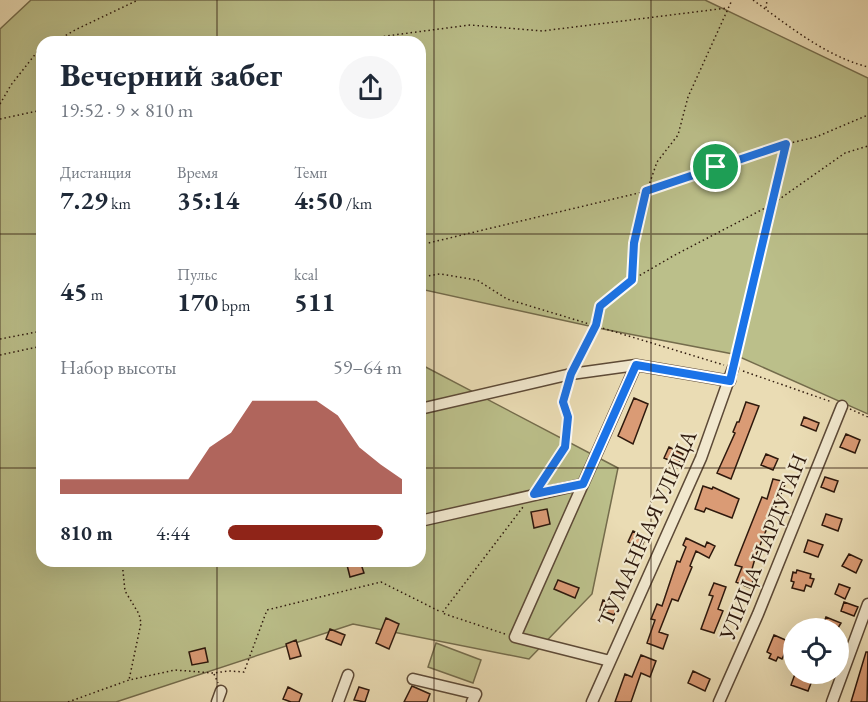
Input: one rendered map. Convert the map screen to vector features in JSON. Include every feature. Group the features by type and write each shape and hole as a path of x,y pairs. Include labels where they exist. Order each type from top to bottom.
{"street":[{"path":"610,661 515,638 636,365"},
{"path":"426,408 571,374 636,365 730,381"},
{"name":"ТУМАННАЯ УЛИЦА","path":"592,702 701,458 733,368"},
{"name":"УЛИЦА НАРДУГАН","path":"719,702 758,614 842,406"},
{"path":"426,520 583,484"},
{"path":"832,702 866,616 868,604"},
{"path":"338,702 348,675"},
{"path":"413,679 474,698"},
{"path":"217,702 221,691"}],"path":[{"path":"65,36 138,0"},
{"path":"632,280 634,243 646,191 657,162 678,135 688,97 732,0"},
{"path":"753,0 811,41 851,62 868,67"},
{"path":"765,9 767,0"},
{"path":"386,36 470,25 542,32 727,8"},
{"path":"0,104 11,85 36,53"},
{"path":"0,119 36,111"},
{"path":"426,244 646,191 786,144 816,137 868,115"},
{"path":"733,368 786,144"},
{"path":"442,613 534,494 565,447 568,417 563,402 571,374 596,325 600,306 632,280 771,205 844,153 868,146"},
{"path":"426,276 440,274 477,280 507,298 733,368 868,417"},
{"path":"0,339 36,332"},
{"path":"0,355 36,347"},
{"path":"123,567 125,591 139,614 141,624 129,680"},
{"path":"68,702 129,680 175,670 213,673 244,672 267,610 381,582 442,613 515,638"}],"green space":[{"path":"31,0 705,0 868,78 868,414 733,354 603,329 426,290 426,36 36,36 36,567 426,567 426,367 618,468 592,594 529,659 353,624 116,702 0,702 0,29"},
{"path":"436,643 481,660 473,683 428,667"}],"building":[{"path":"634,398 648,404 633,444 618,436"},
{"path":"746,402 759,406 731,479 717,473"},
{"path":"804,417 819,423 816,431 801,425"},
{"path":"846,434 860,440 855,453 840,447"},
{"path":"669,447 683,454 678,464 664,458"},
{"path":"766,454 778,459 773,470 761,465"},
{"path":"825,477 838,481 834,492 821,487"},
{"path":"773,479 786,482 756,555 750,576 754,578 750,588 736,582 742,567 735,565 762,497 767,499"},
{"path":"703,486 712,489 713,487 739,499 732,518 706,508 704,512 695,509"},
{"path":"547,509 550,524 534,528 531,512"},
{"path":"826,514 842,519 838,531 822,525"},
{"path":"633,531 646,537 641,548 628,542"},
{"path":"686,538 705,547 707,542 715,546 709,558 696,551 678,601 672,599 659,632 668,635 663,649 647,643 655,620 651,619 657,604 662,606 677,561 680,562 686,547 683,545"},
{"path":"808,540 823,545 818,557 804,552"},
{"path":"849,554 862,560 856,573 842,566"},
{"path":"348,567 362,567 364,573 350,577"},
{"path":"797,570 811,574 810,578 814,579 811,587 806,585 804,591 792,588 793,572 796,573"},
{"path":"558,580 579,588 575,598 554,589"},
{"path":"714,583 726,587 718,609 723,611 714,633 701,629 713,596 709,595"},
{"path":"839,584 850,588 845,599 835,594"},
{"path":"603,600 618,606 614,615 600,610"},
{"path":"844,602 858,607 854,616 841,611"},
{"path":"386,618 399,624 389,649 376,643"},
{"path":"330,629 345,635 341,645 326,639"},
{"path":"774,635 783,639 782,659 778,657 776,661 769,658 771,654 767,652"},
{"path":"296,640 301,656 290,659 286,644"},
{"path":"205,648 208,662 192,665 189,652"},
{"path":"866,652 868,652 867,702 851,702"},
{"path":"641,655 656,661 650,677 641,673 631,702 615,702 625,674 632,677"},
{"path":"693,671 710,679 705,691 688,683"},
{"path":"791,684 811,684 808,691"},
{"path":"412,686 430,694 427,702 404,702"},
{"path":"288,687 302,694 299,702 283,699"},
{"path":"359,687 369,690 365,702 354,700"}],"route":[{"path":"786,144 730,381 636,365 583,484 534,494 542,478 565,447 568,417 563,402 571,374 596,325 600,306 632,280 634,243 646,191 716,167 786,144"}]}
